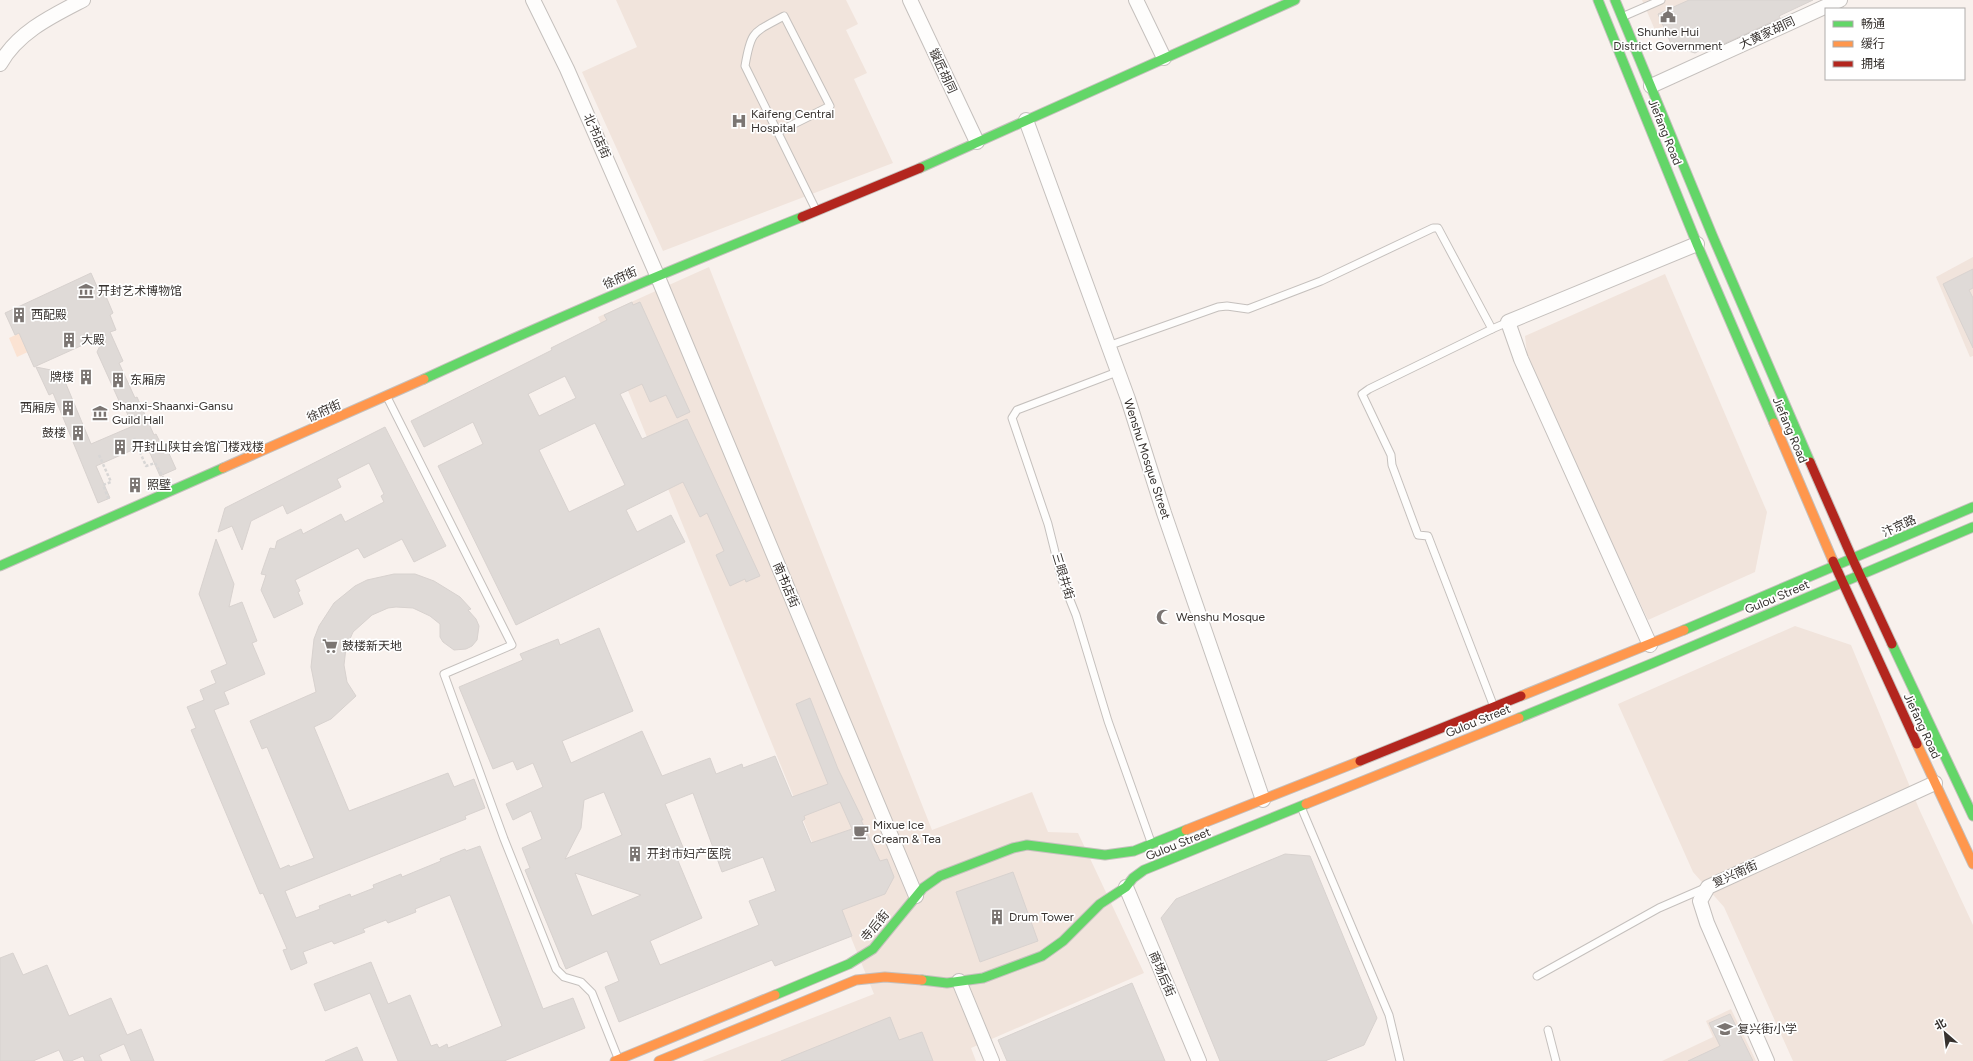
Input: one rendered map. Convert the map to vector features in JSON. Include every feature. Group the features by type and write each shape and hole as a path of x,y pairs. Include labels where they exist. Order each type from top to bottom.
{"street":[{"path":"0,64 15,43 42,21 83,0"},
{"name":"北书店街","path":"533,0 567,69 657,275"},
{"name":"镟匠胡同","path":"910,0 977,142"},
{"path":"1136,0 1164,58"},
{"name":"徐府街","path":"0,566 386,396 536,327 657,275 884,184 1295,0"},
{"name":"Jiefang Road","path":"1598,0 1698,244 1835,567 1973,864"},
{"name":"Jiefang Road","path":"1615,0 1713,237 1852,560 1973,816"},
{"name":"大黄家胡同","path":"1651,86 1840,0"},
{"name":"Wenshu Mosque Street","path":"1026,120 1108,346 1164,513 1264,800"},
{"path":"1650,645 1521,360 1508,322 1698,244"},
{"name":"南书店街","path":"657,275 916,896"},
{"name":"汴京路","path":"1835,567 1973,506"},
{"path":"1842,583 1973,527"},
{"name":"Gulou Street","path":"1152,844 1650,645 1835,567"},
{"name":"Gulou Street","path":"1126,886 1133,878 1144,870 1653,663 1842,583"},
{"name":"复兴南街","path":"1767,1061 1706,923 1700,901 1708,887 1935,783"},
{"name":"寺后街","path":"617,1060 849,964 864,956 873,949 923,888 940,876 1013,848 1038,846 1105,855 1121,854 1152,844"},
{"path":"659,1061 856,980 903,977 946,983 959,982 983,978 1042,956 1063,941 1100,904 1126,886"},
{"name":"商场后街","path":"1126,886 1199,1061"},
{"path":"959,982 992,1061"}],"lane":[{"path":"1622,17 1661,0"},
{"path":"778,132 830,106 784,16 753,34 749,43 745,66 816,211"},
{"path":"1108,346 1218,307 1227,306 1248,309 1321,281 1433,228 1438,228 1492,329"},
{"path":"1494,707 1428,536 1418,535 1392,465 1391,455 1362,394 1368,389 1508,322"},
{"name":"三眼井街","path":"1117,372 1017,410 1012,418 1048,524 1062,580 1076,615 1108,721 1152,844"},
{"path":"386,396 512,646 444,674 504,839 556,969 564,977 581,982 592,993 617,1060"},
{"path":"1301,806 1389,1015 1400,1061"},
{"path":"1537,976 1659,908 1708,887"},
{"path":"1548,1030 1556,1061"}],"path":[{"path":"134,438 146,466 155,463 170,491"},
{"path":"99,455 111,482 103,485 118,514"}],"shaded area":[{"name":"Kaifeng Central Hospital","path":"616,0 846,0 858,24 846,30 867,73 854,79 893,163 663,251 582,72 637,47"},
{"name":"Shunhe Hui District Government","path":"1642,0 1721,0 1655,30"},
{"path":"1973,257 1973,356 1970,357 1936,277"},
{"path":"709,267 932,830 1032,792 1048,832 1078,833 1144,973 971,1048 976,1061 702,1061 874,994 598,317"},
{"path":"1665,274 1767,512 1755,572 1648,620 1528,363 1525,336"},
{"path":"37,325 45,344 17,357 9,338"},
{"path":"1795,626 1851,645 1920,811 1973,925 1973,1061 1793,1061 1724,907 1693,872 1618,704"},
{"name":"复兴街小学","path":"1731,1009 1756,1061 1662,1061 1713,1037 1706,1021"}],"building":[{"path":"1689,0 1813,0 1779,16 1780,18 1708,51 1706,47 1695,53 1672,46 1658,14"},
{"path":"1973,269 1973,288 1969,290 1973,298 1973,348 1943,284"},
{"path":"91,273 101,296 105,294 113,313 110,315 116,330 110,332 123,361 119,363 135,398 137,397 154,435 156,434 164,450 167,449 176,469 160,476 146,444 96,466 110,498 98,503 53,393 49,395 36,367 61,372 91,444 133,426 122,402 120,403 97,352 105,335 34,367 19,333 15,335 5,313"},
{"path":"632,302 633,305 640,302 690,412 677,418 666,395 650,402 642,384 620,394 642,439 687,419 760,576 746,582 745,579 730,586 716,555 724,551 707,513 700,517 683,482 626,510 637,532 671,515 685,542 516,625 438,466 483,444 473,422 424,447 411,421 552,350 551,348 607,320 604,315","holes":["565,376 576,398 539,416 528,394","595,423 625,485 569,512 539,450"]},
{"path":"385,427 446,546 414,562 402,539 364,558 358,548 295,580 300,591 298,592 303,604 274,618 261,590 266,575 261,574 270,548 275,549 277,541 301,529 303,534 341,514 345,522 384,502 381,496 384,494 369,463 337,479 341,487 287,514 283,505 251,521 242,550 232,526 218,532 225,508"},
{"path":"216,539 234,584 229,607 242,602 257,641 252,643 265,674 224,692 229,704 214,710 280,869 314,858 267,747 262,749 250,721 316,692 311,667 314,639 319,626 334,603 355,586 367,580 394,574 415,574 434,581 460,597 471,609 468,610 476,619 479,626 477,640 472,646 466,649 454,650 443,642 440,637 440,624 430,616 413,608 396,607 388,608 372,615 353,632 346,648 344,665 347,682 356,696 331,719 314,727 349,811 448,773 454,787 474,779 485,808 465,816 466,819 285,891 296,918 320,909 319,906 350,894 351,897 374,888 373,885 401,874 402,877 441,861 440,859 465,849 466,851 480,846 543,1009 573,998 585,1028 504,1061 398,1061 370,993 325,1011 314,984 371,962 388,1004 410,995 431,1046 437,1044 439,1048 447,1044 448,1048 502,1026 450,895 415,909 416,912 388,923 386,920 363,929 365,932 334,944 332,941 303,952 307,963 291,970 283,950 287,949 263,893 260,894 191,730 196,728 187,707 204,700 200,690 216,683 211,671 227,664 199,594"},
{"path":"599,628 633,711 562,741 571,763 642,731 662,776 710,758 716,774 742,764 743,768 775,756 792,797 828,784 796,704 810,698 838,769 863,820 861,820 880,861 887,859 894,877 885,894 842,910 852,936 775,966 772,960 619,1022 605,987 619,981 607,951 566,969 525,870 530,868 522,848 542,839 531,811 513,820 506,804 543,787 533,763 517,770 513,761 493,769 459,687 523,660 520,654 558,639 560,645","holes":["604,792 622,835 565,859 581,828 584,800","693,793 722,872 763,857 776,891 749,901 759,925 660,965 650,941 702,918 676,856 685,852 665,804","840,802 852,829 811,843 802,821 805,819 804,816","575,873 641,895 592,916"]},
{"path":"1285,854 1310,856 1377,1018 1364,1045 1325,1061 1220,1061 1161,918 1176,899"},
{"name":"Drum Tower","path":"1013,872 1038,941 980,962 956,892"},
{"path":"13,953 23,975 47,965 69,1016 111,998 127,1035 141,1029 154,1061 131,1061 124,1044 99,1055 102,1061 85,1061 83,1056 71,1061 64,1061 59,1050 33,1061 0,1061 0,958"},
{"path":"1132,983 1165,1061 1007,1061 998,1040"},
{"name":"复兴街小学","path":"1730,1014 1753,1061 1688,1061 1720,1046 1709,1023"},
{"path":"890,1017 899,1040 922,1032 933,1061 781,1061"},
{"path":"357,1047 363,1061 325,1061"}],"traffic: fast":[{"path":"920,168 1295,0"},
{"path":"1598,0 1697,244 1774,423"},
{"path":"1615,0 1713,237 1810,462"},
{"path":"424,379 612,295 802,217"},
{"path":"0,566 223,468"},
{"path":"1684,630 1973,507"},
{"path":"1519,718 1653,663 1973,527"},
{"path":"1892,644 1973,816"},
{"path":"922,980 947,983 983,978 1042,956 1063,941 1100,904 1126,887 1133,878 1144,870 1306,804"},
{"path":"775,995 849,964 873,949 923,888 940,876 1013,848 1027,845 1105,855 1134,851 1186,830"}],"traffic: slow":[{"path":"223,468 424,379"},
{"path":"1774,423 1833,561"},
{"path":"1521,696 1684,630"},
{"path":"1306,804 1519,718"},
{"path":"1917,744 1973,864"},
{"path":"1186,830 1360,761"},
{"path":"659,1061 856,980 885,977 922,980"},
{"path":"615,1061 775,995"}],"traffic: jam":[{"path":"802,217 920,168"},
{"path":"1810,462 1892,644"},
{"path":"1833,561 1917,744"},
{"path":"1360,761 1521,696"}],"place":[{"name":"Shunhe Hui District Government","path":"1668,15"},
{"name":"Kaifeng Central Hospital","path":"739,121"},
{"name":"开封艺术博物馆","path":"86,291"},
{"name":"西配殿","path":"19,315"},
{"name":"大殿","path":"69,340"},
{"name":"牌楼","path":"86,377"},
{"name":"东厢房","path":"118,380"},
{"name":"西厢房","path":"68,408"},
{"name":"Shanxi-Shaanxi-Gansu Guild Hall","path":"100,413"},
{"name":"鼓楼","path":"78,433"},
{"name":"开封山陕甘会馆门楼戏楼","path":"120,447"},
{"name":"照壁","path":"135,485"},
{"name":"Wenshu Mosque","path":"1164,617"},
{"name":"鼓楼新天地","path":"330,646"},
{"name":"Mixue Ice Cream & Tea","path":"861,832"},
{"name":"开封市妇产医院","path":"635,854"},
{"name":"Drum Tower","path":"997,917"},
{"name":"复兴街小学","path":"1725,1029"}]}
